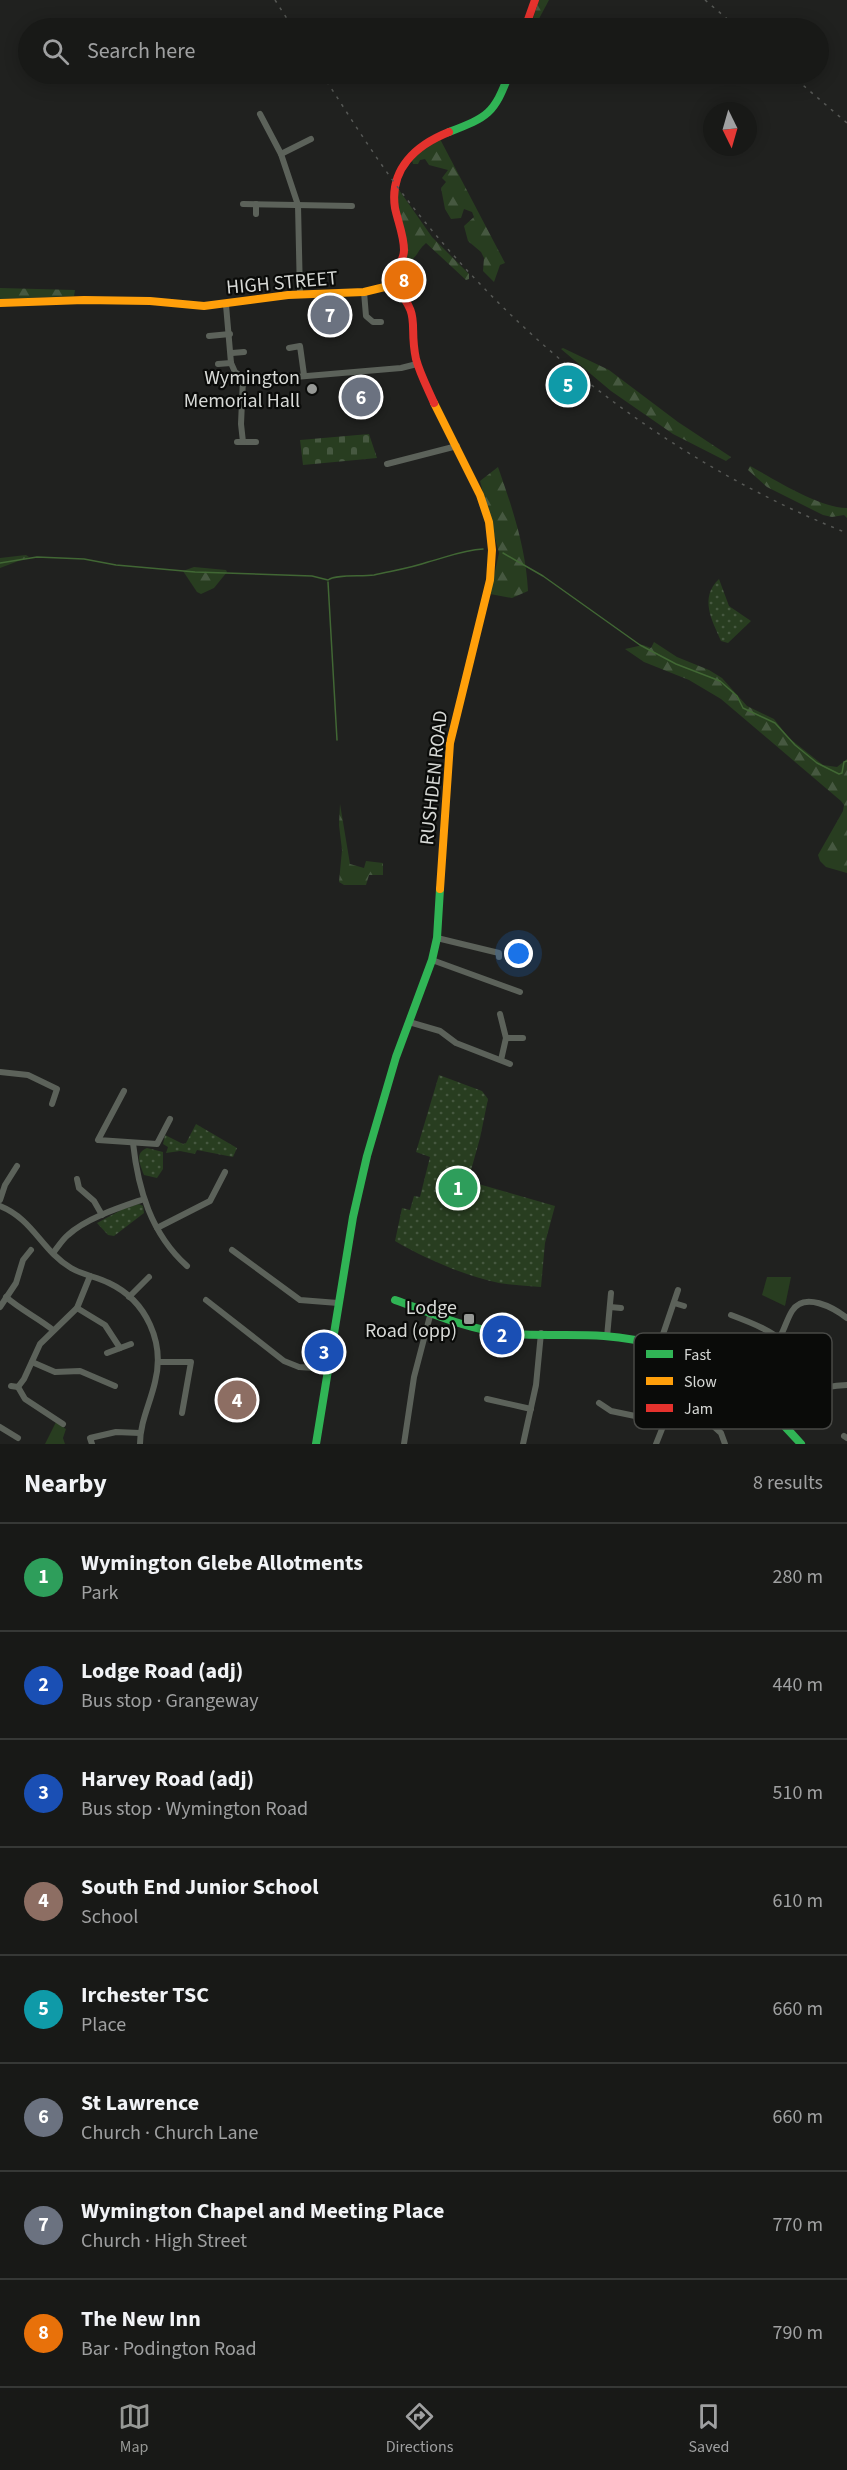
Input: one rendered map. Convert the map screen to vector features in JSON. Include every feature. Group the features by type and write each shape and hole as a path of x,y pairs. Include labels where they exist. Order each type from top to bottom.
{"street":[{"path":"529,18 535,0"},
{"path":"393,285 392,280 402,264 404,250 395,211 394,190 405,163 413,151 426,142 479,120 490,113 504,84"},
{"path":"260,114 280,154 298,205 300,295"},
{"path":"280,154 311,139"},
{"path":"243,204 352,206"},
{"path":"256,204 256,214"},
{"name":"HIGH STREET","path":"0,303 84,300 226,305 300,295 364,292 393,285"},
{"name":"RUSHDEN ROAD","path":"316,1444 353,1217 381,1106 432,960 437,938 450,743 490,580 493,555 491,534 478,485 417,364 410,306 393,285"},
{"path":"364,292 366,316 373,322 381,322"},
{"path":"226,305 232,353 231,363 235,372 248,381 401,368 417,364"},
{"path":"209,336 230,334"},
{"path":"289,348 300,346 304,375"},
{"path":"232,353 244,352"},
{"path":"218,364 231,363"},
{"path":"243,379 240,442 256,442"},
{"path":"387,464 457,446"},
{"path":"437,938 499,953 499,957"},
{"path":"432,960 519,992"},
{"path":"500,1014 506,1038 501,1060"},
{"path":"409,1022 440,1031 456,1043 510,1064"},
{"path":"506,1038 523,1038"},
{"path":"0,1072 28,1075 65,1091"},
{"path":"52,1104 57,1089"},
{"path":"98,1140 124,1091"},
{"path":"90,1140 157,1144 170,1119"},
{"path":"133,1143 136,1167 150,1216 174,1255 187,1266"},
{"path":"0,1200 5,1185 17,1166"},
{"path":"157,1228 210,1201 225,1172"},
{"path":"77,1179 79,1188 94,1201 102,1215"},
{"path":"53,1253 68,1234 102,1215 144,1199"},
{"path":"0,1206 23,1218 53,1253 71,1268 111,1284 129,1297 144,1312 153,1327 159,1362 153,1392 144,1413 140,1444"},
{"path":"0,1307 16,1282 23,1260 32,1250"},
{"path":"232,1250 300,1300 338,1303"},
{"path":"63,1424 25,1399 14,1386 24,1379 40,1344 77,1308 90,1276"},
{"path":"129,1297 149,1277"},
{"path":"664,1333 678,1290"},
{"path":"607,1336 611,1293"},
{"path":"6,1298 21,1310 33,1314 53,1330"},
{"path":"206,1300 284,1361 299,1367 329,1370"},
{"path":"395,1300 488,1330 607,1336 634,1341"},
{"path":"782,1333 793,1309 803,1302 816,1302 837,1310 847,1318"},
{"path":"674,1303 684,1306"},
{"path":"610,1307 621,1308"},
{"path":"77,1308 105,1325 120,1348"},
{"path":"404,1444 414,1377 431,1312"},
{"path":"731,1316 771,1333"},
{"path":"523,1444 531,1409 541,1334"},
{"path":"107,1353 131,1344"},
{"path":"32,1362 55,1372 80,1371 115,1386"},
{"path":"159,1362 191,1362 182,1413"},
{"path":"487,1399 531,1409"},
{"path":"599,1403 611,1411 634,1416"},
{"path":"0,1427 18,1438"},
{"path":"656,1444 661,1429"},
{"path":"717,1429 726,1444"},
{"path":"789,1429 801,1444"},
{"path":"90,1438 116,1432 140,1433"}],"green space":[{"path":"539,0 549,0 539,18 533,18"},
{"path":"440,139 505,263 500,265 494,282 483,271 484,258 481,252 468,241 464,226 474,217 472,212 464,209 461,218 451,219 445,209 441,188 446,182 442,178 448,170 429,165 425,159 420,160 418,164 413,164 412,160 421,150"},
{"path":"397,187 432,237 469,274 469,279 466,280 426,243 407,264"},
{"path":"0,288 75,290 74,296 0,299"},
{"path":"561,349 609,370 678,422 731,457 726,461 673,434 611,391"},
{"path":"369,434 377,458 303,465 300,440"},
{"path":"750,466 810,498 847,508 847,518 844,515 832,517 823,515 767,487 748,470"},
{"path":"498,467 518,528 527,575 528,591 512,598 490,594 499,553 480,481"},
{"path":"26,555 29,557 0,568 0,558"},
{"path":"194,567 226,570 227,572 214,588 201,594 197,592 183,571"},
{"path":"719,579 729,606 751,621 728,643 721,641 709,609 710,594"},
{"path":"654,642 677,657 722,678 747,706 774,719 789,738 823,765 837,767 847,759 847,873 826,867 818,855 843,811 844,805 841,801 721,699 689,680 644,662 625,649 643,645 651,648"},
{"path":"340,804 350,864 364,868 366,861 383,863 383,875 369,875 366,885 344,885 339,882 342,850 339,825"},
{"path":"439,1075 482,1091 488,1099 468,1181 555,1206 545,1243 541,1287 499,1283 472,1276 432,1260 395,1241 402,1208 410,1210 414,1196 420,1197 430,1157 416,1152"},
{"path":"196,1124 237,1148 233,1157 197,1150 195,1154 180,1151 166,1153 168,1147 163,1144 165,1135 183,1144 186,1143"},
{"path":"147,1148 163,1152 163,1169 157,1178 144,1175 141,1167 139,1156"},
{"path":"139,1204 143,1206 144,1213 114,1236 108,1235 97,1223 123,1209"},
{"path":"767,1277 791,1277 785,1306 762,1295"},
{"path":"56,1422 66,1429 63,1438 65,1444 45,1444"}],"waterway":[{"path":"0,563 37,557 84,559 116,565 195,572 312,576 328,580 343,576 374,575 462,552 483,549"},
{"path":"503,553 543,576 640,645 676,664 720,681 737,696 743,708 775,723 795,745 817,763 839,774 842,773 844,762 847,761"},
{"path":"328,582 337,740"}],"railway":[{"path":"275,0 287,18"},
{"path":"705,0 726,18"},
{"path":"329,84 409,202 453,255 552,353 663,437 722,473 784,505 847,533"},
{"path":"802,84 847,123"}],"traffic: fast":[{"path":"449,132 481,118 488,112 499,98 505,84"},
{"path":"316,1444 353,1217 367,1156 396,1057 432,960 437,938 440,889"},
{"path":"395,1300 490,1331 518,1334 590,1335 634,1340"},
{"path":"787,1429 801,1444"}],"traffic: slow":[{"path":"0,303 84,300 150,301 204,306 288,295 364,292 393,285"},
{"path":"434,403 480,495 489,522 492,550 490,580 450,743 440,889"}],"traffic: jam":[{"path":"529,18 535,0"},
{"path":"393,285 404,250 395,208 396,182 407,160 416,151 449,132"},
{"path":"393,285 408,305 411,313 416,359 434,403"}],"place":[{"name":"The New Inn","path":"404,280"},
{"name":"Wymington Chapel and Meeting Place","path":"330,315"},
{"name":"Irchester TSC","path":"568,385"},
{"name":"Wymington Memorial Hall","path":"312,389"},
{"name":"St Lawrence","path":"361,397"},
{"name":"Wymington Glebe Allotments","path":"458,1188"},
{"name":"Lodge Road (opp)","path":"469,1319"},
{"name":"Lodge Road (adj)","path":"502,1335"},
{"name":"Harvey Road (adj)","path":"324,1352"},
{"name":"South End Junior School","path":"237,1400"}]}
